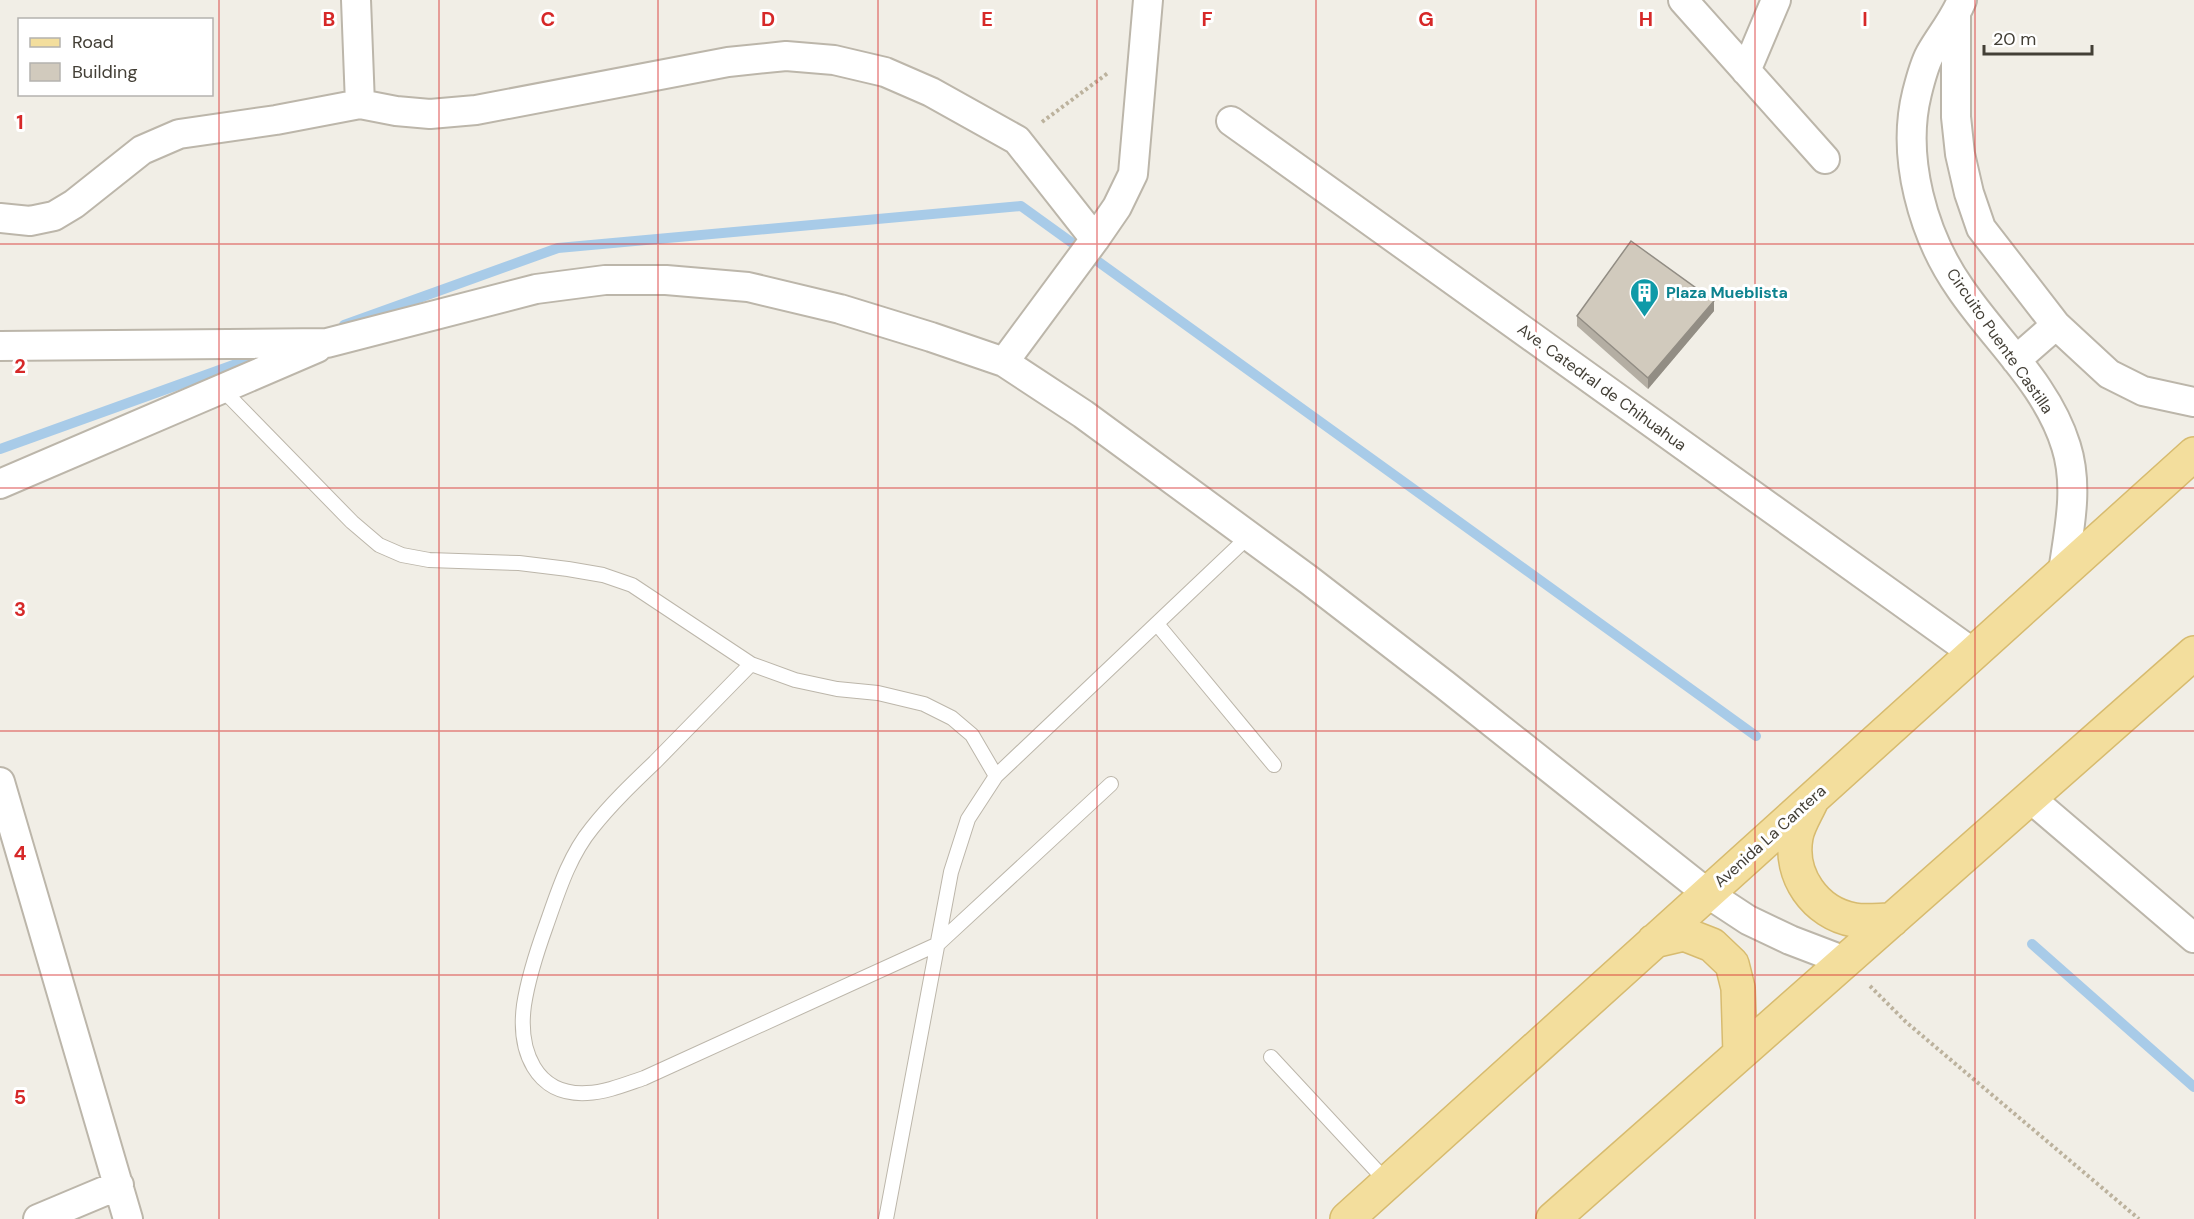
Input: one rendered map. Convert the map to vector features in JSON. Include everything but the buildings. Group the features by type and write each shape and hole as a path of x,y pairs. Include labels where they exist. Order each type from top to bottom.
{"main road":[{"name":"Avenida La Cantera","path":"1347,1219 2194,454"},
{"path":"1553,1219 2194,652"},
{"path":"1813,798 1796,836 1796,867 1808,893 1826,910 1854,920 1892,920"},
{"path":"1653,941 1684,934 1713,945 1732,964 1738,988 1740,1054"}],"street":[{"path":"356,0 360,104"},
{"path":"1004,362 1117,207 1133,174 1148,0"},
{"path":"1683,0 1825,159"},
{"path":"1746,71 1776,0"},
{"name":"Circuito Puente Castilla","path":"1959,8 1956,117 1960,154 1969,193 1981,228 2056,325 2109,374 2143,391 2194,402"},
{"name":"Circuito Puente Castilla","path":"1959,8 1929,56 1917,95 1912,139 1915,178 1925,221 1939,253 1960,288 2016,360 2048,407 2066,445 2072,474 2073,502 2063,572"},
{"path":"0,218 30,221 54,216 74,204 142,150 179,135 360,104 396,111 430,114 476,110 728,62 786,56 834,60 885,72 932,92 1017,140 1095,239"},
{"name":"Ave. Catedral de Chihuahua","path":"1231,121 1973,653"},
{"path":"0,484 327,344 536,289 605,280 666,280 748,287 840,309 1004,362 1083,414 1249,536 1445,685 1707,893 1758,925 1845,961"},
{"path":"2016,360 2056,325"},
{"path":"0,346 327,344"},
{"path":"0,782 129,1219"},
{"path":"2030,798 2194,938"},
{"path":"38,1219 118,1185"}],"lane":[{"path":"222,389 352,522 379,545 402,555 429,560 519,563 603,575 632,585 751,664 795,680 837,689 878,693 924,704 952,718 972,735 996,776"},
{"path":"886,1219 951,872 968,819 996,776 1249,536"},
{"path":"1157,624 1274,765"},
{"path":"751,664 621,795 591,829 563,876 540,943 524,1005 523,1034 532,1067 548,1084 566,1092 588,1093 615,1089 644,1078 938,944 1110,784"},
{"path":"1271,1057 1387,1182"}],"path":[{"path":"1017,140 1143,48"},
{"path":"1845,961 1906,1022 2139,1219"}],"waterway":[{"path":"344,325 558,248 1021,206 1756,736"},
{"path":"0,449 264,354"},
{"path":"2032,944 2194,1087"}],"place":[{"name":"Plaza Mueblista","path":"1645,318"}]}
